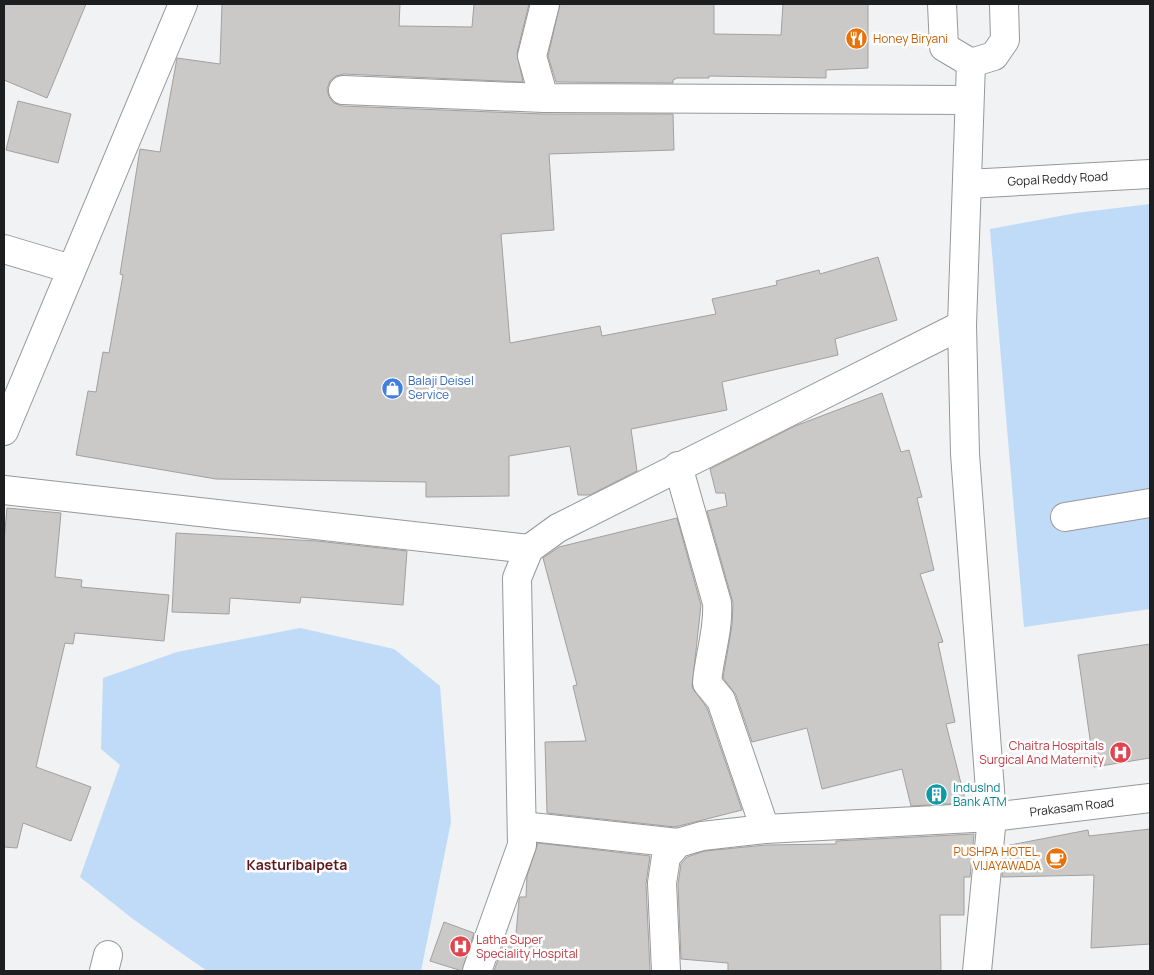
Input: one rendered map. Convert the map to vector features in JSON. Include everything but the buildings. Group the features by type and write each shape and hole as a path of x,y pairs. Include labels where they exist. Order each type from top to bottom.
{"street":[{"path":"4,431 183,4"},
{"path":"544,98 532,56 545,4"},
{"path":"942,4 944,47 971,63 994,56 1005,40 1004,4"},
{"path":"971,63 962,326 964,454 992,817 977,971"},
{"path":"343,90 544,98 969,100"},
{"name":"Gopal Reddy Road","path":"967,184 1150,174"},
{"path":"4,249 71,269"},
{"path":"477,971 522,845 517,578 529,549 558,528 678,466 962,326"},
{"path":"678,466 718,603 718,620 708,664 707,683 721,700 765,829"},
{"path":"4,490 529,549"},
{"path":"1065,517 1150,503"},
{"name":"Prakasam Road","path":"678,843 702,836 765,829 992,817 1150,798"},
{"path":"522,826 678,843"},
{"path":"666,971 662,883 666,857 678,843"}],"shaded area":[{"path":"1150,204 1150,609 1024,627 990,229 1076,213"},
{"path":"300,628 394,649 440,686 451,822 421,971 207,971 133,919 80,877 120,765 101,749 103,678 177,652"}],"place":[{"name":"Honey Biryani","path":"857,39"},
{"name":"Balaji Deisel Service","path":"392,388"},
{"name":"Chaitra Hospitals Surgical And Maternity","path":"1120,753"},
{"name":"IndusInd Bank ATM","path":"937,795"},
{"name":"PUSHPA HOTEL, VIJAYAWADA","path":"1057,859"},
{"name":"Latha Super Speciality Hospital","path":"460,947"}],"district":[{"name":"Kasturibaipeta","path":"297,865"}]}
